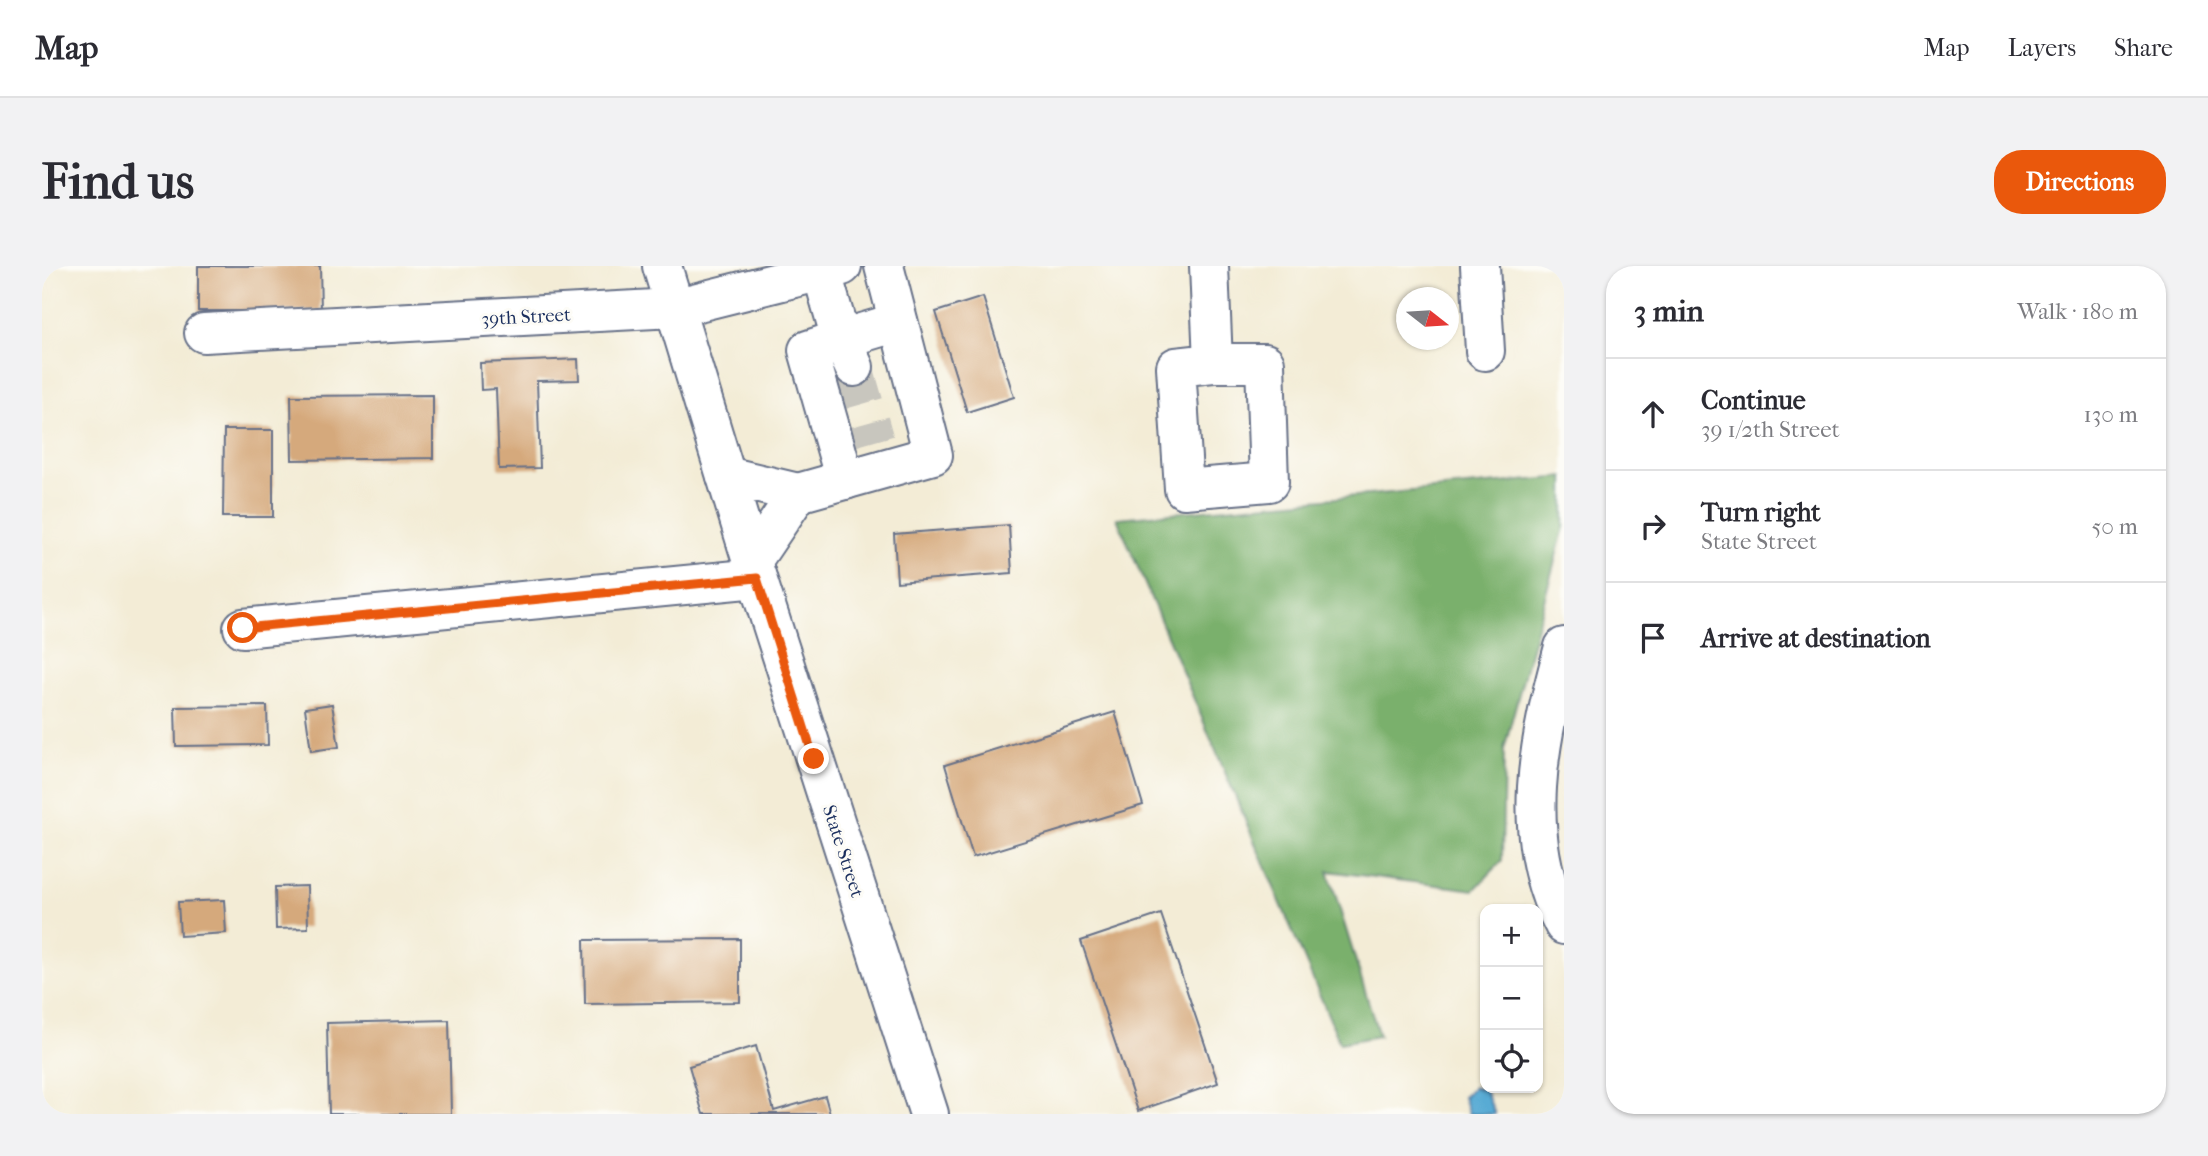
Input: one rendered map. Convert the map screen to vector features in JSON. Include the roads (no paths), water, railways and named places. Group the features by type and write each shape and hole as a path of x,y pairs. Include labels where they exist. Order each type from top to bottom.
{"street":[{"name":"State Street","path":"662,266 755,570 929,1114"},
{"path":"726,476 799,493 845,480 879,455 933,455 884,266"},
{"path":"1209,266 1213,363"},
{"path":"1480,266 1485,351"},
{"name":"39th Street","path":"204,333 674,308 832,269"},
{"path":"832,269 847,353"},
{"path":"845,480 808,349 847,353 898,322"},
{"path":"243,628 755,570 799,493"},
{"path":"1564,647 1543,725 1534,819 1554,906 1564,925"}],"water":[{"path":"1473,1087 1480,1089 1480,1093 1486,1093 1495,1114 1469,1114 1463,1097"}],"tunnel":[{"path":"854,367 875,441"}]}
